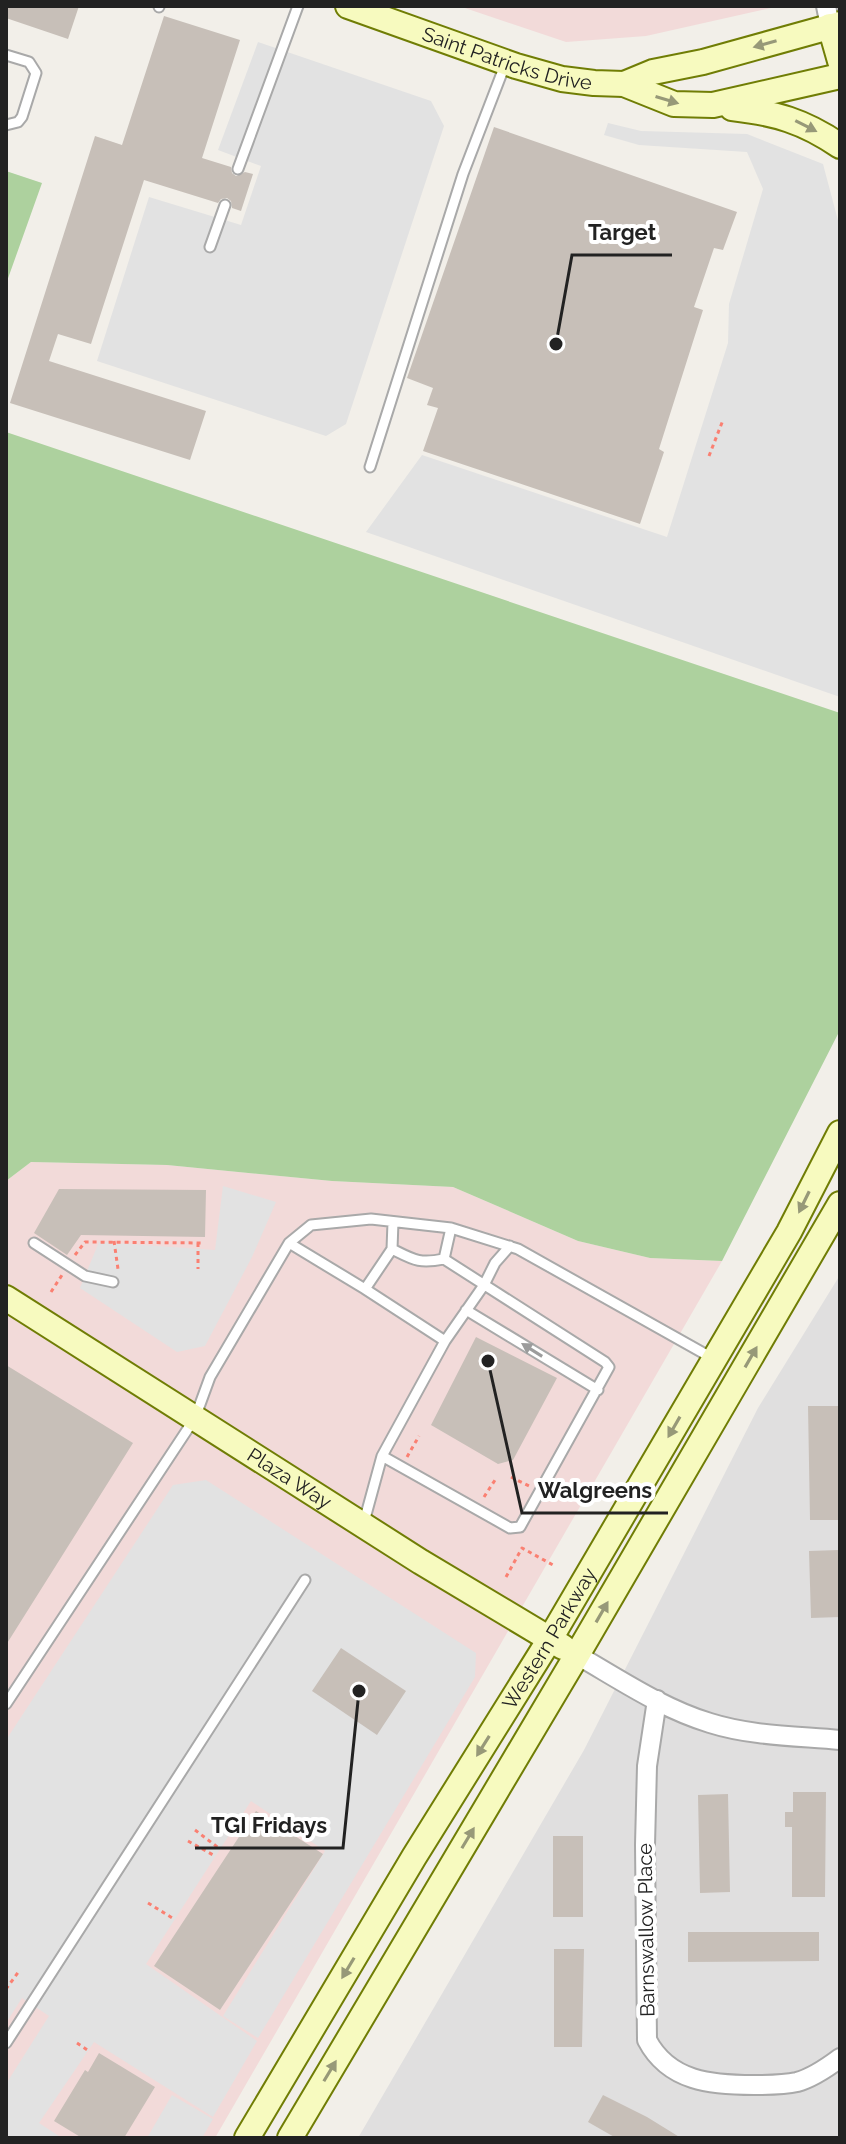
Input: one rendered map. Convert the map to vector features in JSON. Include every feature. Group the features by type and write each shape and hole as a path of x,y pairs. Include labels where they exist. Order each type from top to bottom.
{"main road":[{"name":"Saint Patricks Drive","path":"348,6 505,62 562,79 624,84 674,104 713,105 840,76"},
{"name":"Saint Patricks Drive","path":"624,84 653,72 703,62 832,18"},
{"path":"832,18 840,61"},
{"path":"713,105 791,118 840,146"},
{"name":"Western Parkway","path":"247,2138 414,1857 550,1639 789,1232 840,1133"},
{"name":"Western Parkway","path":"290,2138 840,1204"},
{"name":"Plaza Way","path":"6,1298 363,1525 577,1655"}],"street":[{"path":"577,1655 657,1700 714,1725 768,1734 840,1740"},
{"name":"Barnswallow Place","path":"657,1700 647,1766 645,1845 647,2040 655,2056 682,2074 706,2083 741,2085 799,2082 840,2058"}],"lane":[{"path":"238,169 298,6"},
{"path":"6,55 29,62 36,73 22,117 18,122 6,125"},
{"path":"370,467 463,174 505,62"},
{"path":"210,247 225,205"},
{"path":"6,1704 195,1418 210,1377 289,1243 311,1225 371,1219 451,1228 510,1246 714,1359"},
{"path":"365,1289 392,1249 393,1222"},
{"path":"444,1259 451,1228"},
{"path":"34,1243 85,1276 116,1279"},
{"path":"289,1243 445,1341"},
{"path":"363,1525 382,1456 445,1341 484,1285 495,1263 510,1246"},
{"path":"392,1249 419,1263 444,1259"},
{"path":"382,1456 516,1529 541,1492 609,1370 605,1362 444,1259"},
{"path":"466,1310 598,1390"},
{"path":"6,2043 305,1580"}],"path":[{"path":"709,456 723,420"},
{"path":"114,1241 116,1279"},
{"path":"70,1261 85,1242 204,1243"},
{"path":"198,1243 198,1269"},
{"path":"51,1292 64,1271"},
{"path":"402,1466 419,1436"},
{"path":"511,1477 541,1492"},
{"path":"476,1508 495,1480"},
{"path":"506,1577 522,1548 553,1565"},
{"path":"195,1830 220,1849"},
{"path":"188,1841 215,1856"},
{"path":"148,1903 174,1919"},
{"path":"6,1989 19,1971"},
{"path":"77,2043 89,2051"}],"shaded area":[{"path":"459,6 780,6 646,36 566,42"},
{"path":"258,42 431,101 444,126 346,424 326,436 97,361 149,197 241,225 261,166 218,150"},
{"path":"608,123 641,131 747,134 823,164 840,228 840,697 366,532 422,455 667,537 728,343 729,304 763,189 747,152 639,145 604,135"},
{"path":"31,1162 167,1165 332,1181 453,1187 578,1241 650,1258 722,1261 215,2138 6,2138 6,1181"},
{"path":"223,1186 276,1202 252,1257 205,1346 177,1352 80,1288 99,1242 215,1250"},
{"path":"840,1275 840,2138 358,2138 584,1750 758,1408"},
{"path":"206,1480 476,1653 475,1677 258,2038 223,2016 325,1851 251,1801 146,1964 257,2041 213,2117 94,2042 39,2123 62,2138 6,2138 6,2084 49,2016 22,1998 6,2023 6,1740 173,1485"},
{"path":"172,2095 213,2119 202,2138 147,2138"}],"green space":[{"path":"6,171 42,183 6,284"},
{"path":"6,432 840,713 840,1030 722,1261 650,1258 578,1241 453,1187 332,1181 167,1165 31,1162 6,1181"}],"building":[{"path":"6,6 79,6 68,39 6,18"},
{"path":"164,16 240,40 202,158 231,167 236,176 245,172 253,174 241,211 232,208 227,198 218,203 144,180 91,344 58,334 49,361 206,411 190,460 10,403 95,136 122,145"},
{"path":"494,127 737,212 723,250 714,248 694,307 703,310 659,449 664,452 640,524 423,451 438,408 427,405 433,388 407,378"},
{"path":"59,1189 206,1190 205,1237 81,1235 67,1255 34,1233"},
{"path":"476,1337 557,1378 513,1460 498,1464 431,1425"},
{"path":"6,1365 133,1443 6,1645"},
{"path":"808,1406 839,1406 840,1520 810,1520"},
{"path":"839,1550 840,1617 811,1618 809,1551"},
{"path":"341,1648 406,1691 377,1735 312,1691"},
{"path":"793,1792 826,1792 825,1897 792,1897 792,1827 785,1827 785,1812 793,1812"},
{"path":"728,1794 730,1892 700,1893 698,1795"},
{"path":"256,1811 323,1854 220,2010 154,1966"},
{"path":"553,1836 583,1836 583,1917 553,1917"},
{"path":"688,1932 819,1932 819,1961 688,1962"},
{"path":"554,1949 584,1949 582,2047 554,2047"},
{"path":"99,2053 155,2087 124,2138 82,2138 54,2121"},
{"path":"603,2095 681,2138 616,2138 588,2122"}],"place":[{"name":"Target","path":"556,344"},
{"name":"Walgreens","path":"488,1361"},
{"name":"TGI Fridays","path":"359,1691"}]}
